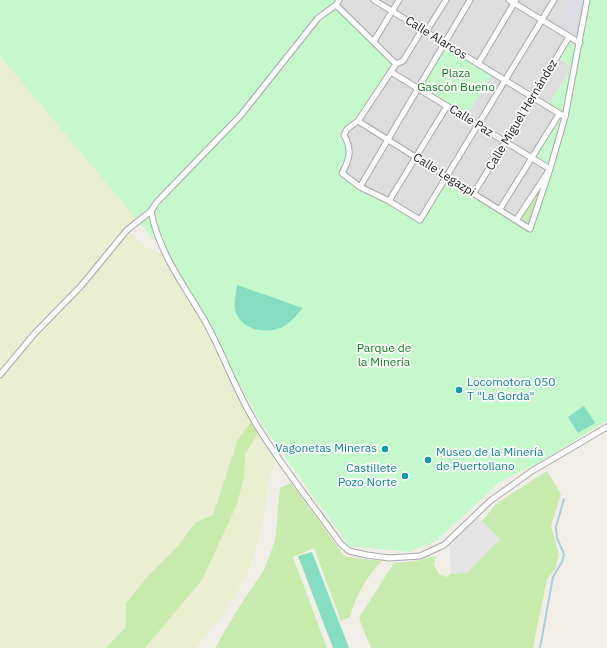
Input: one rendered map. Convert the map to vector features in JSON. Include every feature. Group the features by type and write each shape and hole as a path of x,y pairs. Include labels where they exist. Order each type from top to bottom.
{"street":[{"name":"Calle Alarcos","path":"374,0 565,117"},
{"path":"374,41 399,0"},
{"path":"396,63 403,62 446,0"},
{"path":"360,187 470,0"},
{"path":"509,0 516,2 580,43"},
{"path":"396,63 392,72 358,121 347,129 344,135 350,147 350,155 342,173 360,187 420,220 554,0"},
{"path":"517,219 550,169 565,117 587,0"},
{"path":"0,376 35,333 81,286 127,230 151,211 156,202 241,115 318,18 338,2 396,63"},
{"path":"478,64 516,2"},
{"name":"Calle Miguel Hernández","path":"474,193 569,37"},
{"name":"Calle Paz","path":"392,72 550,169"},
{"path":"389,202 417,158 447,106"},
{"path":"500,209 559,114"},
{"name":"Calle Legazpi","path":"358,121 517,219 530,229 550,169"},
{"path":"151,211 154,228 179,277 206,324 253,419 278,458 340,543 349,552 389,558 420,556 444,545 490,501 532,471 607,428"}],"shaded area":[{"path":"333,0 587,0 557,57 571,67 548,107 559,114 550,169 530,229 420,220 360,187 342,173 341,127 374,41"},
{"path":"574,0 587,0 580,43 556,28"},
{"path":"475,515 500,539 467,573 451,573 449,541"}],"green space":[{"name":"Parque de la Minería","path":"0,0 332,0 396,64 353,123 344,128 344,135 350,147 342,173 360,187 420,219 447,176 530,229 550,170 532,158 559,114 548,107 571,67 557,57 587,0 607,0 607,421 536,464 498,483 438,540 409,552 349,546 261,423 171,260 0,56"},
{"name":"Plaza Gascón Bueno","path":"445,44 493,73 466,118 419,88"},
{"path":"0,55 141,220 127,231 150,249 159,253 167,253 206,324 253,419 238,439 213,515 196,522 178,546 146,578 126,602 126,627 106,648 0,648"},
{"path":"542,182 543,184 528,222 522,218"},
{"path":"237,285 303,308 286,325 279,328 265,331 251,328 240,319 235,310"},
{"path":"584,406 595,423 578,433 568,417"},
{"path":"253,419 260,430 245,454 244,477 237,504 202,580 145,648 106,648 126,627 126,603 146,578 178,546 196,522 213,515 238,439"},
{"path":"260,430 277,458 267,485 265,513 258,543 247,574 228,608 196,648 145,648 202,580 244,477 245,454"},
{"path":"547,471 561,494 551,526 559,555 555,569 547,579 533,648 371,648 359,618 394,563 422,560 436,556 434,565 439,574 447,577 451,573 457,574 500,540 482,521 497,503"},
{"path":"291,483 345,557 382,561 371,573 362,587 355,601 350,617 341,621 314,548 293,557 327,648 215,648 241,604 264,570 275,541 280,488"},
{"path":"312,552 349,648 333,648 298,556"}],"waterway":[{"path":"540,648 553,577 562,562 564,554 557,538 556,527 564,499"}],"place":[{"name":"Locomotora 050 T \"La Gorda\"","path":"459,390"},
{"name":"Vagonetas Mineras","path":"385,449"},
{"name":"Museo de la Minería de Puertollano","path":"428,460"},
{"name":"Castillete Pozo Norte","path":"405,476"}]}
